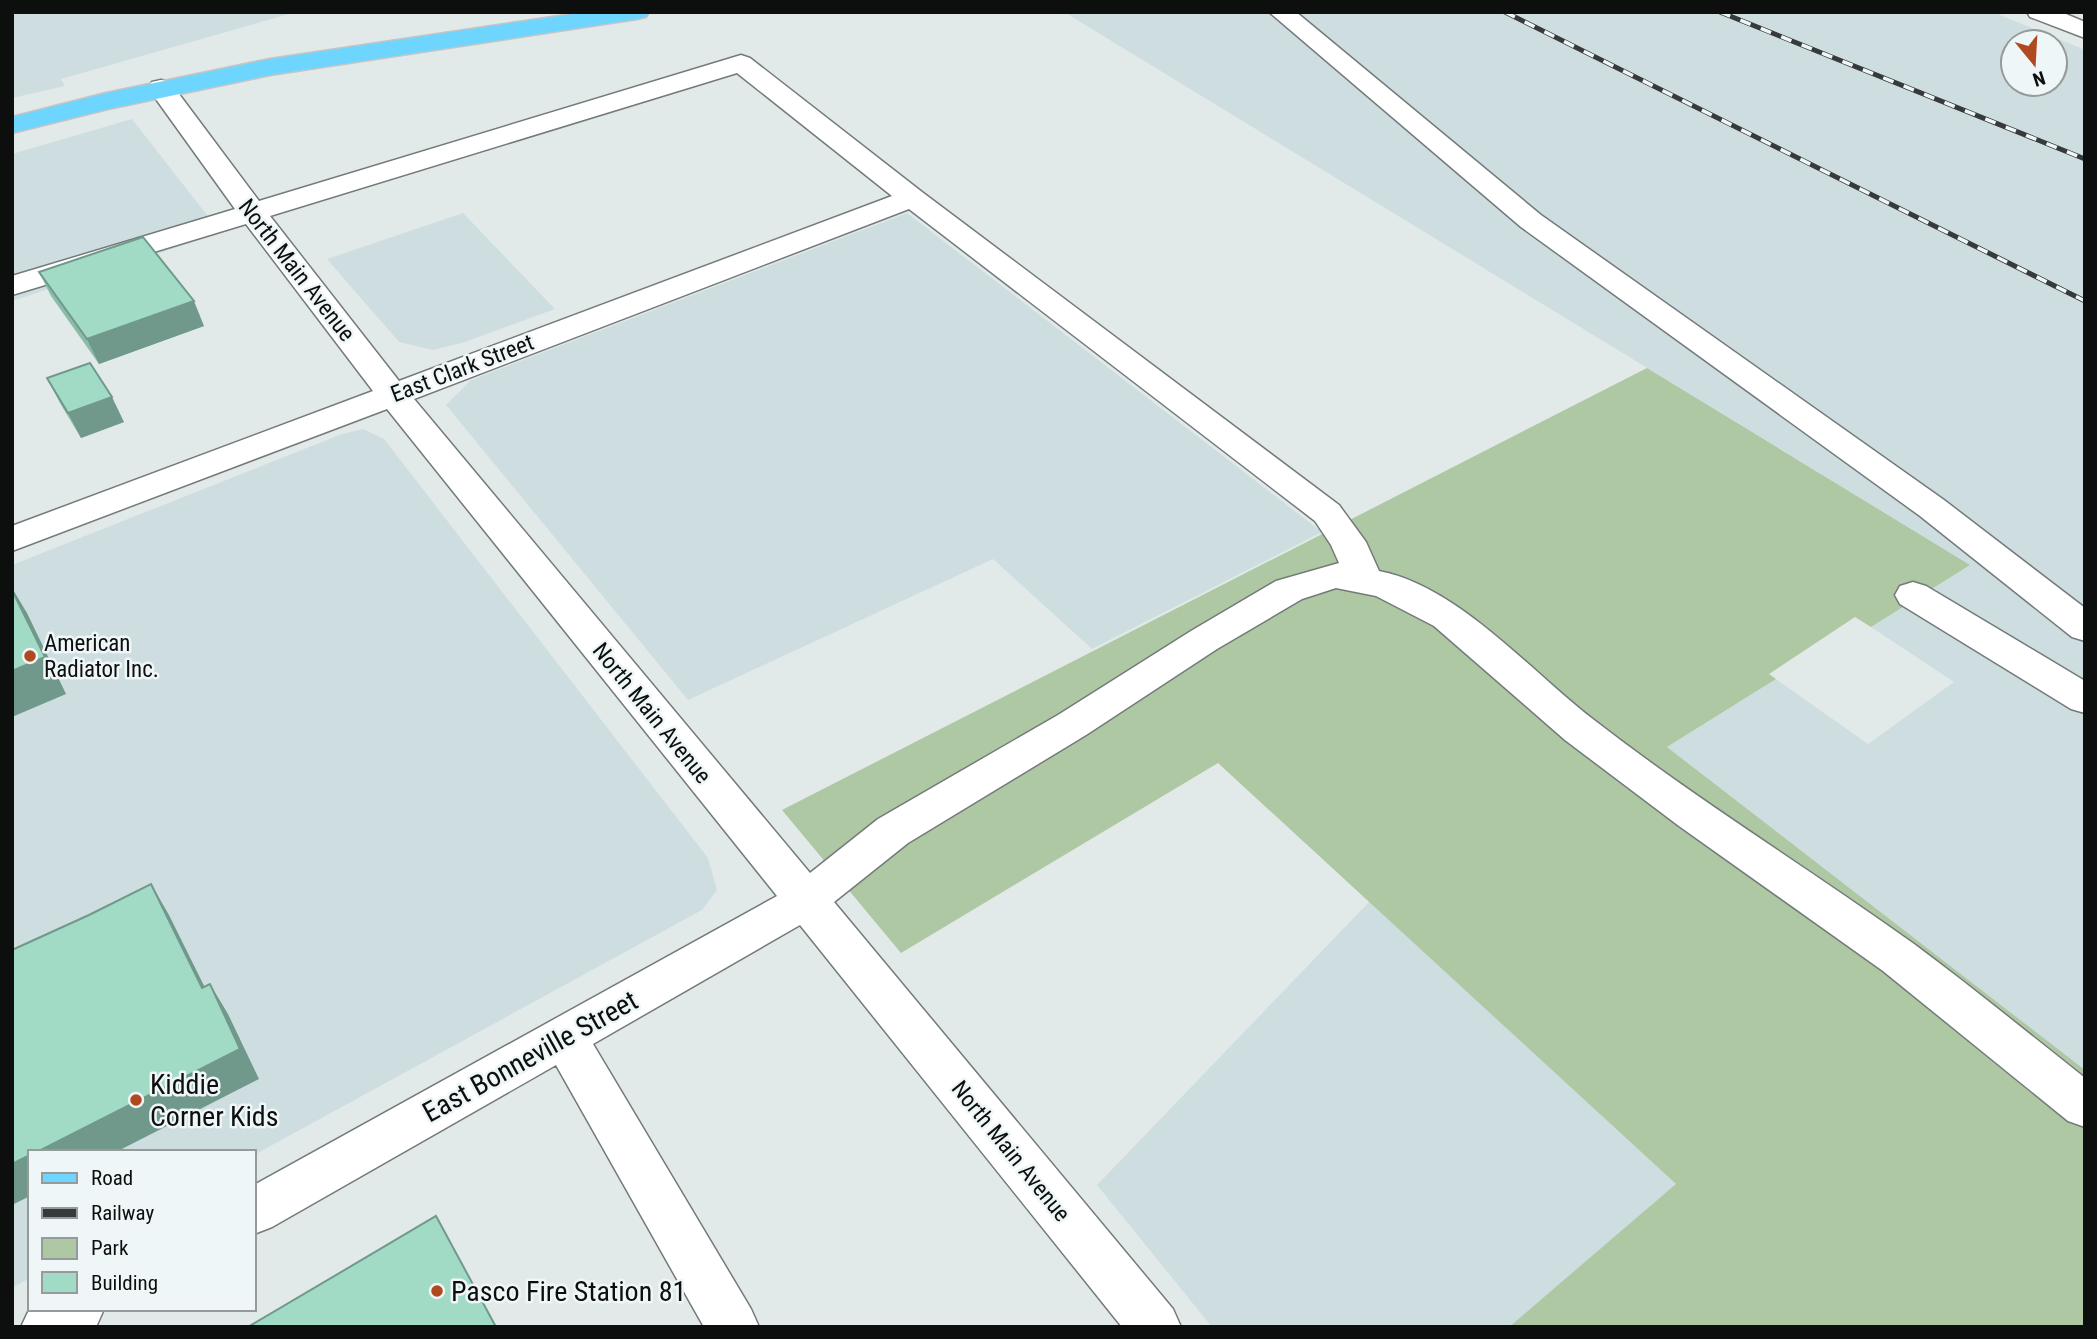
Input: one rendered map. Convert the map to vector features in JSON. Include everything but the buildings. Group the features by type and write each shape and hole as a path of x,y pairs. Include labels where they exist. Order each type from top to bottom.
{"main road":[{"path":"12,125 161,88 331,56 553,27 637,12"}],"street":[{"path":"1281,12 1531,221 1932,508 2085,628"},
{"path":"2039,12 2085,31"},
{"path":"12,286 741,63 912,198 1327,513 1348,542 1365,581"},
{"name":"North Main Avenue","path":"161,88 252,212 393,395 1155,1327"},
{"name":"East Clark Street","path":"14,533 393,395 912,198"},
{"name":"East Bonneville Street","path":"256,1210 805,901 893,831 1072,725 1289,590 1335,575 1386,585 1447,617 1579,730 1694,815 1899,958 2085,1106"},
{"path":"1913,595 2085,699"},
{"path":"564,1037 733,1327"},
{"path":"47,1327 75,1311"}],"shaded area":[{"path":"12,12 296,12 61,79 65,86 12,98"},
{"path":"1064,12 1993,12 2032,28 1999,28 1999,98 2069,98 2069,43 2085,50 2085,1070 1667,747 1776,679 1868,744 1954,682 1871,627 1970,565"},
{"path":"132,119 221,233 12,301 12,154"},
{"path":"463,213 555,309 465,342 433,350 399,342 327,259"},
{"path":"907,213 1322,532 1092,649 993,559 688,700 446,405 471,380"},
{"path":"363,429 384,439 708,858 717,890 702,910 256,1154 256,1150 28,1150 28,1279 12,1288 12,565 342,434"},
{"path":"1370,901 1677,1185 1509,1327 1212,1327 1097,1185"}],"green space":[{"path":"1647,368 1970,565 1871,627 1855,617 1769,674 1776,679 1667,747 2085,1070 2085,1327 1509,1327 1676,1184 1218,763 901,953 782,810"}],"railway":[{"path":"1505,12 2085,301"},
{"path":"1720,12 2085,159"}],"place":[{"name":"American Radiator Inc.","path":"30,656"},
{"name":"Kiddie Corner Kids","path":"136,1100"},
{"name":"Pasco Fire Station 81","path":"437,1291"}]}
